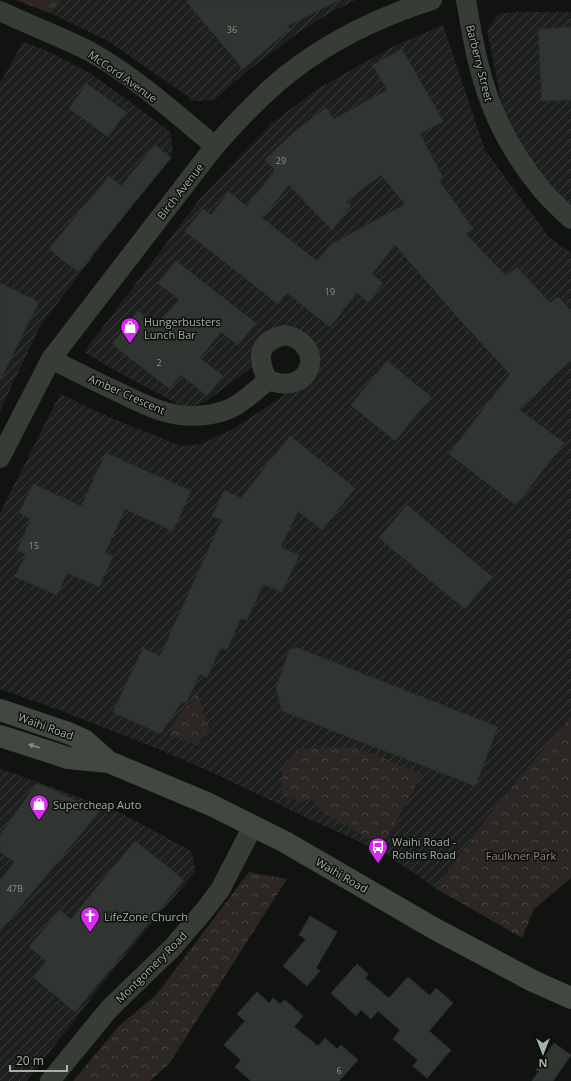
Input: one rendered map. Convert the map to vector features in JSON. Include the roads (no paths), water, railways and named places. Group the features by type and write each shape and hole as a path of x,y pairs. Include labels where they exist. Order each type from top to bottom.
{"main road":[{"name":"Waihi Road","path":"0,710 68,733 84,740 109,762"},
{"name":"Waihi Road","path":"0,736 68,758 109,762 168,785 285,842 442,932 532,981 571,998"}],"street":[{"name":"Birch Avenue","path":"0,458 51,359 216,146 243,114 288,73 312,56 366,26 410,7 432,0"},
{"name":"Barberry Street","path":"466,0 474,43 486,90 491,105 510,146 543,191 571,219"},
{"name":"McCord Avenue","path":"0,11 64,39 107,62 216,146"},
{"name":"Amber Crescent","path":"51,359 148,406 166,413 186,415 205,415 222,412 239,403 268,380"},
{"name":"Montgomery Road","path":"50,1081 109,1009 172,948 203,912 220,890 253,826"}],"place":[{"name":"Hungerbusters Lunch Bar","path":"130,344"},
{"name":"Supercheap Auto","path":"39,821"},
{"name":"Waihi Road - Robins Road","path":"378,864"},
{"name":"LifeZone Church","path":"90,933"}],"park label":[{"name":"Faulkner Park","path":"521,855"}]}
